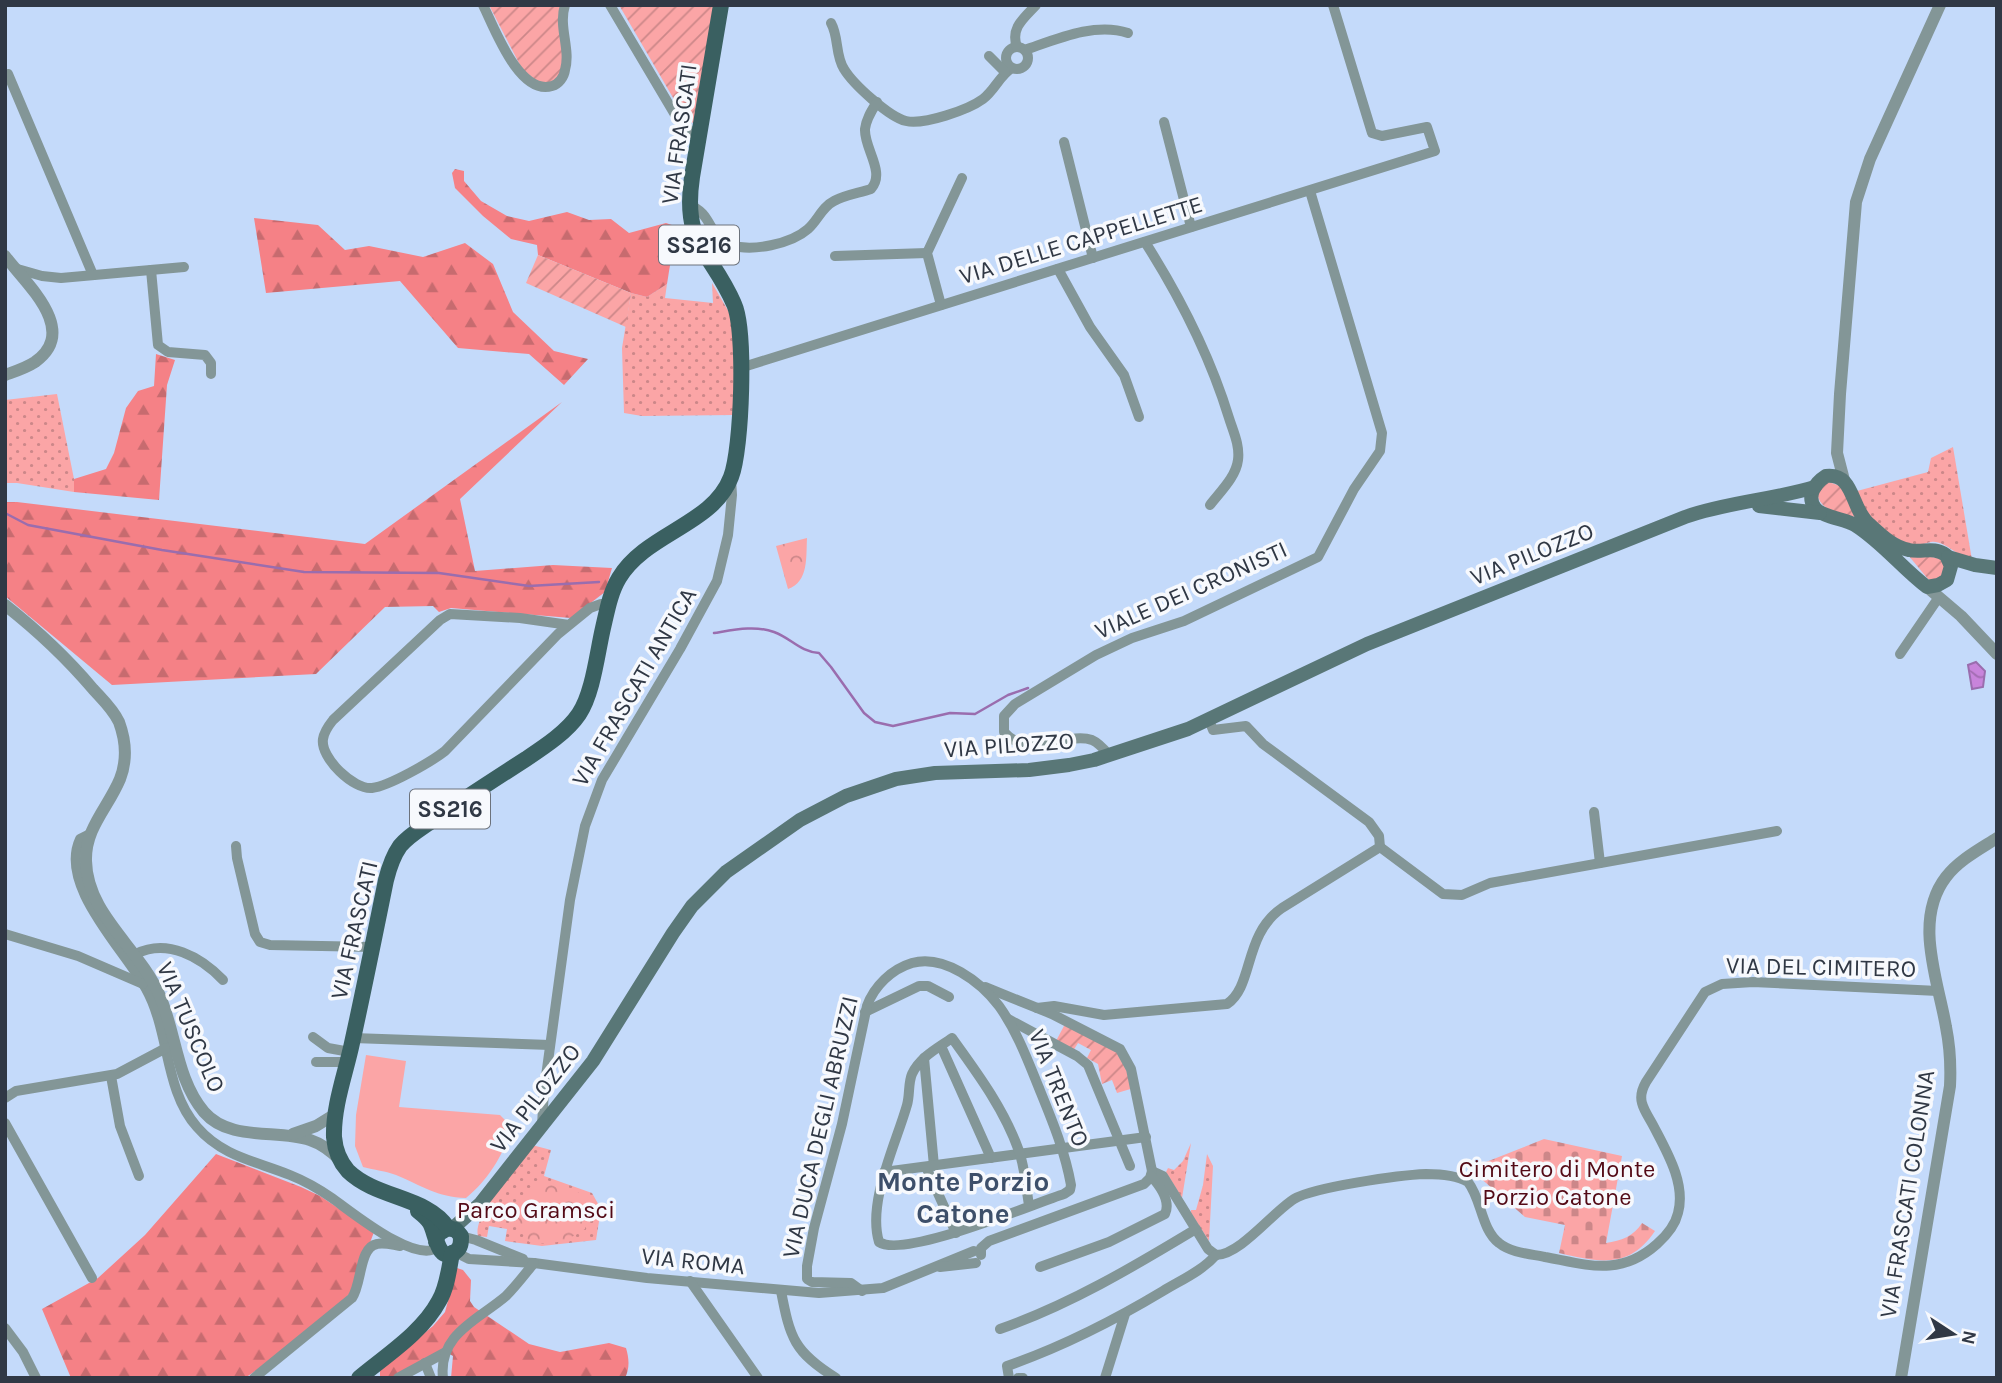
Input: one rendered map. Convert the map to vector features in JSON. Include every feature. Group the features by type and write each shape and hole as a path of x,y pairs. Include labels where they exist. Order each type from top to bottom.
{"main road":[{"name":"VIA FRASCATI","path":"340,1160 334,1139 337,1113 389,871 395,855 404,842 539,750 579,715 587,695 609,604 619,578 633,559 657,540 712,505 731,477 739,435 741,334 737,312 696,240 689,205 721,5"},
{"path":"1832,476 1844,480 1858,512 1888,541 1906,550 1935,550 1948,557 1992,568 1948,578 1938,585 1927,587 1859,528 1820,513 1812,502 1818,483 1832,476"},
{"name":"VIA PILOZZO","path":"449,1241 603,1048 692,906 726,872 783,830 846,796 896,779 935,773 1061,767 1109,755 1209,720 1367,644 1685,517 1730,504 1774,498 1818,483"},
{"name":"VIA PILOZZO","path":"1730,504 1782,507 1820,513"},
{"path":"1948,557 1951,566 1948,578"},
{"path":"340,1160 366,1185 409,1204 427,1219 434,1231 449,1241 436,1306 407,1337 359,1378"}],"street":[{"path":"483,5 519,73 533,83 548,87 559,82 566,70 563,20 565,5"},
{"path":"610,5 672,110 699,141"},
{"path":"989,56 1009,70 1019,69 1027,63 1028,56 1014,39 1015,31 1036,5"},
{"name":"VIA DELLE CAPPELLETTE","path":"740,368 1434,151 1427,127 1382,136 1372,133 1333,5"},
{"path":"1844,480 1837,453 1840,381 1856,202 1870,159 1940,5"},
{"path":"831,23 843,68 877,102 901,120 914,122 964,109 979,102 1009,70"},
{"path":"1009,70 1006,55 1010,49 1102,29 1116,29 1128,33"},
{"path":"7,74 93,275"},
{"path":"689,205 702,211 716,235 724,243 733,246 760,248 804,233 832,202 873,188 876,170 865,129 877,102"},
{"path":"1164,122 1191,228"},
{"path":"1064,142 1093,258"},
{"path":"941,305 927,253 961,178"},
{"name":"VIALE DEI CRONISTI","path":"1109,755 1090,739 1037,744 1016,741 1004,732 1004,716 1014,704 1035,690 1103,651 1132,638 1184,621 1272,577 1315,559 1323,550 1348,501 1380,451 1382,433 1310,191"},
{"path":"1145,242 1167,278 1208,359 1237,443 1236,468 1210,505"},
{"path":"835,256 927,253"},
{"path":"5,256 41,300 53,330 51,343 40,358 25,368 5,375"},
{"path":"14,267 49,277 184,267"},
{"path":"1058,269 1090,327 1124,375 1139,417"},
{"path":"151,270 157,343 161,349 169,352 205,355 211,363 211,374"},
{"path":"1818,483 1837,453"},
{"name":"VIA FRASCATI ANTICA","path":"542,1125 550,1045 574,877 589,812 602,780 715,587 728,536 731,477"},
{"path":"1948,578 1961,616"},
{"path":"1927,587 1961,616 1997,654"},
{"path":"1900,654 1939,597"},
{"path":"569,625 520,618 450,614 440,620 332,720 323,737 326,756 355,785 364,789 376,788 433,761 569,625 590,608 609,604"},
{"name":"VIA TUSCOLO","path":"5,605 64,655 109,707 120,726 125,748 123,769 113,794 90,834 86,865 94,896 113,928 136,954 163,1002 187,1080 206,1114 235,1129 259,1134 289,1135"},
{"path":"1209,720 1213,730 1240,726 1251,728 1261,742 1369,822 1379,835 1380,847 1443,894 1462,895 1490,883 1777,831"},
{"path":"1594,812 1600,863"},
{"path":"90,834 80,839 77,847 82,891 94,914 143,984 155,1009 181,1102 191,1119 210,1140 235,1156 311,1184 404,1246"},
{"name":"VIA FRASCATI COLONNA","path":"1901,1378 1949,1098 1949,1044 1933,964 1931,912 1945,878 1958,864 1997,838"},
{"path":"236,846 260,942 270,945 373,947"},
{"path":"1037,1008 1054,1006 1104,1015 1227,1004 1237,994 1257,937 1267,921 1282,908 1380,847"},
{"path":"5,934 78,956 143,984"},
{"path":"136,954 155,947 187,954 205,964 223,981"},
{"name":"VIA DUCA DEGLI ABRUZZI","path":"862,1291 848,1282 814,1283 807,1279 806,1273 870,997 877,987 897,970 923,961 938,964 978,983 999,1006"},
{"name":"VIA DEL CIMITERO","path":"1216,1255 1231,1251 1287,1204 1305,1193 1418,1175 1439,1175 1468,1182 1491,1234 1506,1248 1592,1266 1615,1266 1640,1256 1662,1239 1676,1220 1679,1197 1675,1174 1641,1095 1646,1082 1708,989 1722,984 1753,982 1938,991"},
{"path":"978,983 1037,1008 1122,1051 1131,1066 1152,1173 1167,1202 1165,1214 1109,1242 1040,1267"},
{"path":"865,1012 919,986 928,986 949,997"},
{"name":"VIA TRENTO","path":"999,1006 1031,1067 1063,1148 1070,1182 1070,1189 1029,1205"},
{"path":"1007,1018 1077,1056 1088,1065 1130,1166"},
{"path":"313,1037 328,1048 350,1051 550,1045"},
{"path":"952,1038 989,1088 1020,1154 1029,1205 956,1233 907,1243 880,1243 877,1237 878,1217 884,1172 907,1104 911,1075 924,1058 941,1046 952,1038"},
{"path":"941,1046 991,1158"},
{"path":"5,1098 16,1091 111,1076 166,1048"},
{"path":"316,1062 350,1051"},
{"path":"924,1058 930,1166 937,1191 956,1233"},
{"path":"111,1076 120,1126 139,1177"},
{"path":"289,1135 316,1126 337,1113"},
{"path":"5,1123 92,1278"},
{"path":"289,1135 321,1144 340,1160"},
{"path":"884,1172 1146,1137"},
{"path":"1009,1378 1007,1366 1057,1347 1125,1314 1200,1269 1216,1255 1208,1248 1165,1178 1158,1172 1152,1173"},
{"name":"VIA ROMA","path":"534,1263 647,1278 781,1291 862,1291 886,1287 929,1268 977,1256 989,1241 1144,1184 1152,1173"},
{"path":"1000,1329 1053,1309 1196,1229"},
{"path":"254,1378 350,1301 359,1284 366,1253 374,1244 432,1251 449,1241 476,1240 534,1263"},
{"path":"449,1241 469,1259 534,1263"},
{"path":"443,1378 446,1352 459,1330 508,1294 534,1263"},
{"path":"690,1281 758,1378"},
{"path":"781,1291 787,1321 796,1344 811,1360 836,1378"},
{"path":"1105,1378 1125,1314"},
{"path":"5,1328 27,1359 36,1378"},
{"path":"398,1378 446,1352"},
{"path":"425,1363 430,1378"}],"green space":[{"path":"489,5 560,5 564,68 554,82 538,82 522,69"},
{"path":"619,5 715,5 696,124 686,120"},
{"path":"455,169 464,171 464,181 481,201 507,216 529,221 567,212 589,220 611,219 629,233 666,223 681,228 683,241 673,255 667,284 647,297 538,255 537,245 511,239 455,188 452,173"},
{"path":"254,218 318,225 345,250 369,246 423,257 465,243 493,264 513,312 554,351 588,359 564,385 529,354 458,348 400,281 266,293"},
{"path":"538,255 631,293 626,327 526,283"},
{"path":"712,283 730,314 734,334 734,415 642,416 624,413 622,348 631,293 647,297 667,284 665,298 713,303"},
{"path":"156,354 175,360 167,385 159,500 74,492 74,479 106,469 114,453 126,408 138,391 154,386"},
{"path":"57,394 74,479 74,492 5,483 5,400"},
{"path":"562,402 460,499 475,571 553,565 612,568 605,592 571,618 451,608 439,612 433,606 385,607 316,674 112,685 5,596 5,502 365,544"},
{"path":"1953,447 1972,560 1936,542 1914,547 1895,537 1878,525 1864,510 1857,491 1928,472 1931,458"},
{"path":"1826,481 1843,487 1855,517 1831,510 1822,504 1817,493"},
{"path":"807,538 803,575 795,586 788,589 776,546"},
{"path":"1908,555 1942,558 1947,570 1936,582 1928,579"},
{"path":"1065,1024 1118,1050 1134,1088 1117,1093 1112,1080 1102,1084 1098,1064 1087,1058 1091,1050 1078,1043 1073,1051 1056,1041"},
{"path":"366,1055 406,1061 399,1107 500,1115 511,1126 505,1147 494,1166 466,1198 438,1193 392,1174 363,1167 355,1146 356,1115"},
{"name":"Cimitero di Monte Porzio Catone","path":"1544,1139 1622,1156 1606,1243 1627,1237 1642,1223 1655,1231 1645,1244 1635,1252 1612,1260 1587,1259 1559,1253 1565,1225 1525,1217 1478,1176 1481,1164"},
{"path":"1191,1143 1182,1198 1166,1172 1168,1168 1174,1170 1183,1161"},
{"name":"Parco Gramsci","path":"532,1145 551,1150 544,1176 592,1193 601,1209 596,1240 542,1246 505,1241 507,1229 489,1226 487,1237 478,1236 478,1227 489,1202"},
{"path":"216,1154 320,1196 374,1232 352,1291 273,1359 245,1378 71,1378 42,1309 98,1278 145,1235"},
{"path":"1207,1154 1213,1166 1209,1241 1191,1213 1191,1210 1196,1210 1203,1185"},
{"path":"541,1178 588,1196 585,1229 558,1242 529,1242 513,1208"},
{"path":"457,1268 463,1270 471,1280 470,1301 474,1307 529,1344 560,1352 609,1343 626,1348 628,1370 625,1378 451,1378 453,1356 446,1352 398,1378 380,1378 380,1369 433,1326 445,1312"}],"water":[{"path":"1976,662 1985,671 1983,687 1972,689 1968,665"}],"waterway":[{"path":"5,513 28,525 162,550 304,572 439,573 529,586 599,582"},
{"path":"714,633 744,629 767,630 806,650 819,653 864,713 875,722 893,726 950,713 975,714 1008,695 1028,688"}],"district":[{"name":"Monte Porzio Catone","path":"963,1197"}]}
